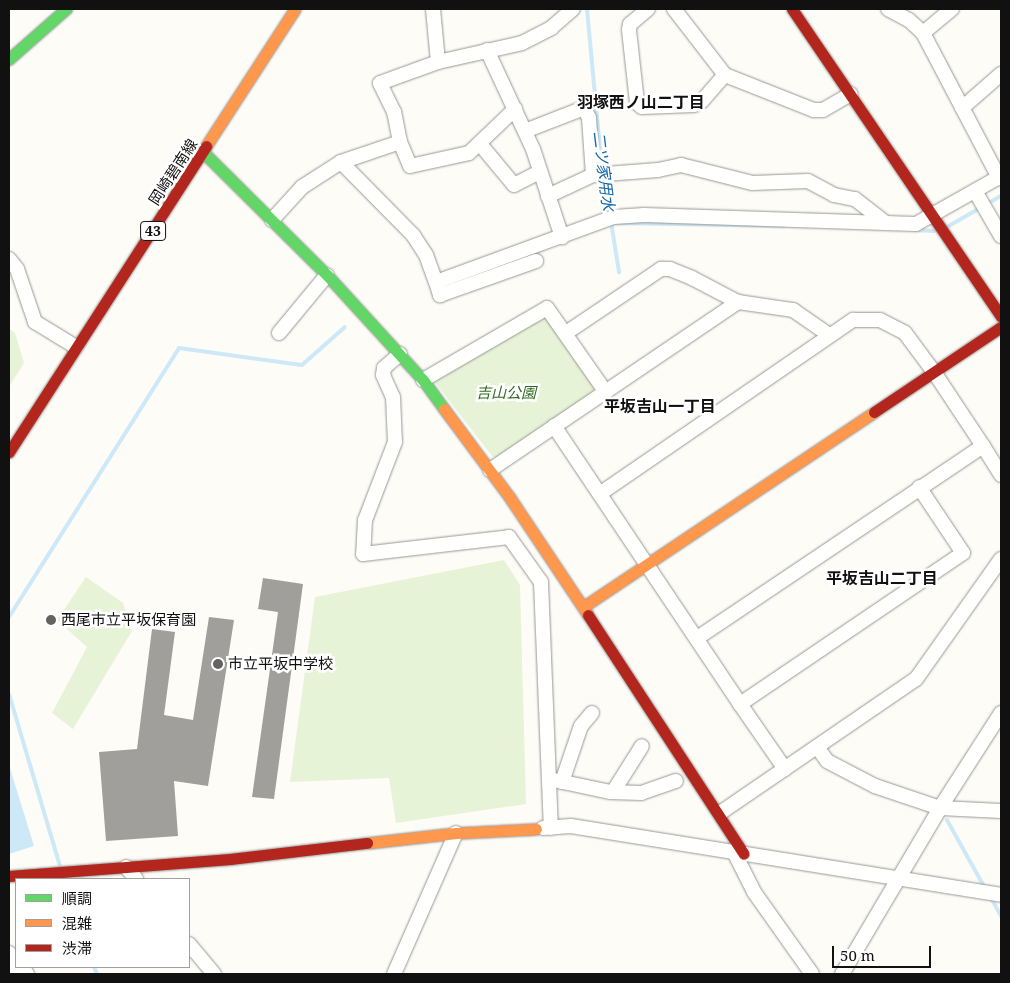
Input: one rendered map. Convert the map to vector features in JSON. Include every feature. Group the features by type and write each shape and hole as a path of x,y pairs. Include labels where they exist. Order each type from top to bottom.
{"street":[{"path":"9,59 66,9"},
{"name":"岡崎碧南線","path":"9,452 204,153 295,9"},
{"path":"433,9 438,62"},
{"path":"515,109 469,153 410,166 400,142 394,112 380,83 438,62 522,44 551,28 573,9"},
{"path":"648,9 630,24 629,30 637,103 642,107 694,105 702,101 725,75"},
{"path":"674,9 725,75 814,110 823,110 851,94"},
{"path":"792,9 1001,317"},
{"path":"342,162 413,234 426,255 437,286 525,258 562,237 614,217 644,215 916,224 1000,177 923,34 909,20 888,9"},
{"path":"923,34 952,9"},
{"path":"487,50 525,131 562,237"},
{"path":"962,108 1001,74"},
{"path":"525,131 584,108 589,118 593,175"},
{"path":"272,220 302,187 342,162 400,142"},
{"path":"480,144 514,185 540,172"},
{"path":"204,153 326,275 400,354 423,380 490,470 720,813 739,853 754,892 812,974"},
{"path":"548,196 593,175 658,170 681,165 752,183 808,181 834,195 855,199 884,222"},
{"path":"975,191 1001,236"},
{"path":"9,259 17,269 35,322 76,347"},
{"path":"566,333 660,269 670,269 692,278 738,302 793,310 829,335"},
{"path":"279,334 326,275"},
{"path":"490,470 738,302"},
{"path":"423,380 547,308 605,391"},
{"path":"601,493 853,320 880,320 905,333 934,372 1001,475"},
{"path":"583,607 1001,327"},
{"path":"400,354 384,368 383,375 393,397 395,442 365,520 363,554 510,537 541,582 555,781 551,828"},
{"path":"554,426 601,493 785,769"},
{"path":"697,638 919,487 983,446"},
{"path":"740,704 963,553 919,487"},
{"path":"720,813 916,679 1001,559"},
{"path":"555,781 581,726 592,713"},
{"path":"842,974 901,879 940,808 1001,713"},
{"path":"613,792 642,746"},
{"path":"817,747 827,761 875,786 940,808 1001,811"},
{"path":"555,781 613,792 642,793 676,781"},
{"path":"9,876 230,859 456,833 571,826 1001,895"},
{"path":"394,974 456,833"},
{"path":"126,867 135,878"},
{"path":"190,945 214,974"}],"green space":[{"name":"吉山公園","path":"543,316 547,316 595,387 593,393 498,458 492,456 434,381"},
{"path":"9,329 15,333 24,363 9,387"},
{"path":"504,560 520,585 526,804 396,823 389,778 290,782 315,597"},
{"path":"86,577 123,603 132,631 73,729 52,713 87,647 57,620"}],"water":[{"path":"9,765 34,846 9,854"}],"building":[{"path":"263,578 303,584 274,799 252,797 278,612 258,609"},
{"path":"209,617 234,620 208,786 174,781 178,836 106,841 99,752 137,749 152,629 175,632 164,715 193,720"}],"waterway":[{"name":"二ツ家用水","path":"587,9 602,171"},
{"name":"二ツ家用水","path":"603,178 609,215"},
{"path":"947,227 1001,196"},
{"name":"二ツ家用水","path":"611,222 619,272"},
{"path":"618,223 784,226"},
{"path":"916,230 934,231"},
{"path":"9,617 179,348 302,365 345,327"},
{"path":"9,694 60,866"},
{"name":"二ツ家用水","path":"947,820 986,890"},
{"name":"二ツ家用水","path":"991,898 1001,916"},
{"path":"94,968 97,974"}],"traffic: fast":[{"path":"9,59 66,9"},
{"path":"204,153 327,275 423,380 444,409"}],"traffic: slow":[{"path":"206,146 295,9"},
{"path":"444,409 510,498 588,615"},
{"path":"583,607 874,412"},
{"path":"367,843 456,833 536,829"}],"traffic: jam":[{"path":"792,9 1001,317"},
{"path":"9,452 206,146"},
{"path":"874,412 1001,327"},
{"path":"588,615 744,854"},
{"path":"9,876 230,859 367,843"}],"place":[{"name":"西尾市立平坂保育園","path":"51,620"},
{"name":"市立平坂中学校","path":"218,664"}],"district":[{"name":"羽塚西ノ山二丁目","path":"641,102"},
{"name":"平坂吉山一丁目","path":"660,406"},
{"name":"平坂吉山二丁目","path":"882,578"}]}
